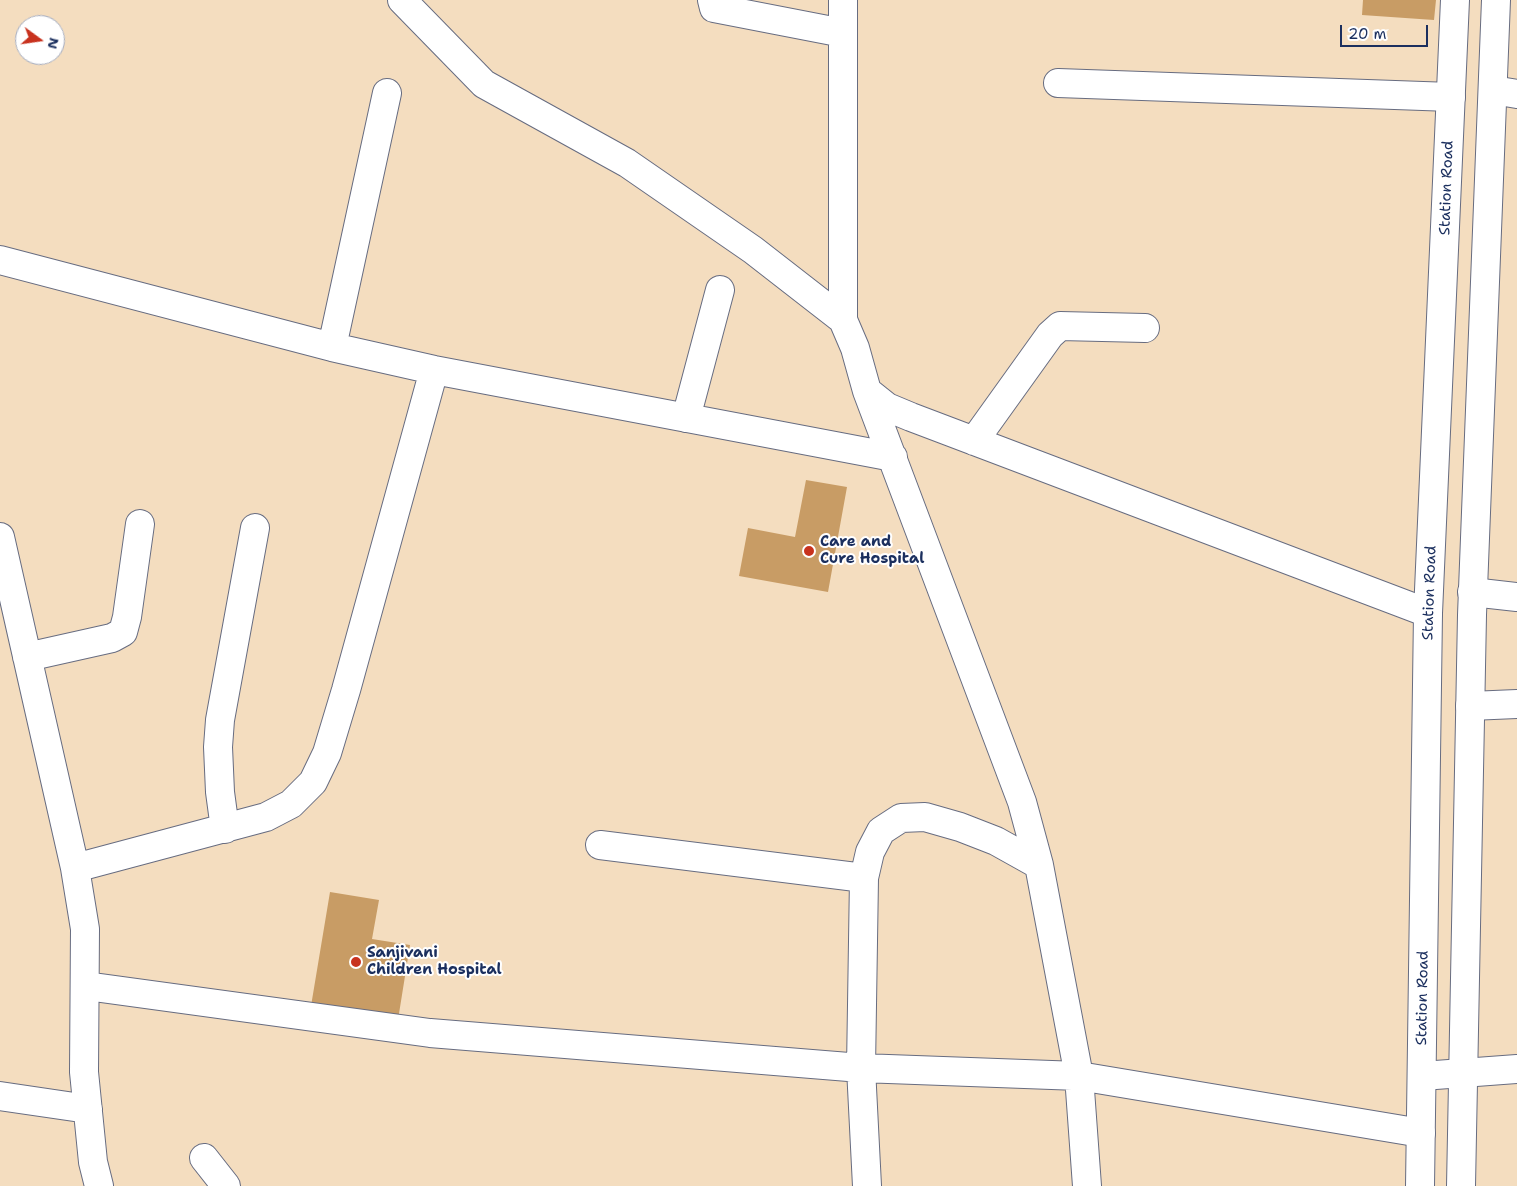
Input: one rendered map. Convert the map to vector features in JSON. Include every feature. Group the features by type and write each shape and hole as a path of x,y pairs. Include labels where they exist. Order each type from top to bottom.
{"street":[{"path":"402,0 484,84 627,163 753,250 842,320"},
{"path":"712,0 714,8 843,33"},
{"path":"843,0 842,320 855,348 867,391 1022,802 1039,865 1079,1076 1087,1186"},
{"name":"Station Road","path":"1420,1186 1428,612 1455,0"},
{"path":"1462,1186 1472,592 1505,92 1496,0"},
{"path":"1058,83 1451,97"},
{"path":"332,347 387,93"},
{"path":"0,260 332,347 434,370 893,457"},
{"path":"686,418 720,290"},
{"path":"974,441 1050,335 1060,326 1145,328"},
{"path":"75,868 266,817 291,804 313,782 327,753 346,690 434,370"},
{"path":"867,391 887,407 1428,612"},
{"path":"27,657 112,638 123,632 127,617 140,524"},
{"path":"225,828 220,792 218,747 220,720 255,528"},
{"path":"0,536 75,868 85,929 84,1072 93,1162 99,1186"},
{"path":"1472,592 1517,597"},
{"path":"1470,706 1517,704"},
{"path":"867,1186 861,1068 864,878 870,852 881,831 900,818 925,817 960,827 996,841 1039,865"},
{"path":"600,845 864,878"},
{"path":"86,986 430,1034 861,1068 1079,1076 1421,1133"},
{"path":"1422,1076 1517,1068"},
{"path":"0,1096 88,1109"},
{"path":"204,1158 226,1186"}],"building":[{"path":"1363,0 1436,0 1434,20 1362,15"},
{"path":"806,480 847,487 828,592 739,576 748,528 795,537"},
{"path":"330,892 379,900 372,939 410,945 397,1026 310,1012"}],"place":[{"name":"Care and Cure Hospital","path":"809,551"},
{"name":"Sanjivani Children Hospital","path":"356,962"}]}
